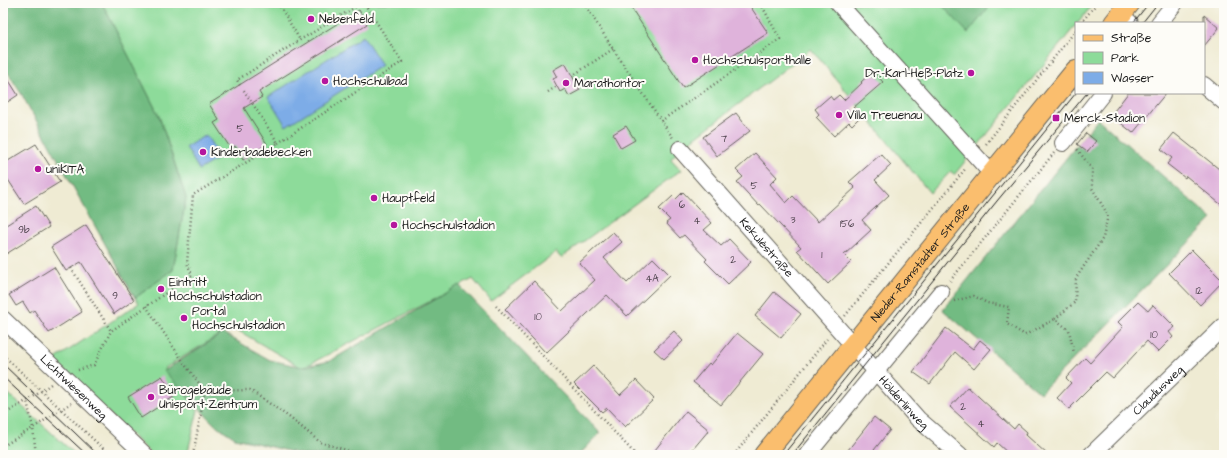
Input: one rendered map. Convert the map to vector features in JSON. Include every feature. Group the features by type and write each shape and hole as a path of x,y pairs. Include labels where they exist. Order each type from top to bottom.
{"main road":[{"name":"Nieder-Ramstädter Straße","path":"764,455 1075,71"}],"street":[{"path":"838,3 992,174"},
{"path":"1160,22 1175,3"},
{"path":"1205,86 1224,102"},
{"path":"1063,143 1102,94"},
{"name":"Kekuléstraße","path":"680,149 853,344"},
{"path":"807,455 940,292"},
{"name":"Lichtwiesenweg","path":"3,319 145,455"},
{"name":"Claudiusweg","path":"1091,455 1224,326"},
{"name":"Hölderlinweg","path":"853,344 918,419 960,455"}],"path":[{"path":"278,3 300,40"},
{"path":"3,415 42,391 62,375 94,365 111,331 192,275 187,262 192,196 278,143 402,62 363,3 300,40 237,80 240,85"},
{"path":"584,3 613,50 680,149"},
{"path":"1082,22 1097,3"},
{"path":"661,121 780,39 761,4"},
{"path":"734,455 1075,31"},
{"path":"572,76 613,50"},
{"path":"548,92 557,86"},
{"path":"243,89 278,143"},
{"path":"940,292 1063,143 1076,148 1092,169 1092,188 1108,215 1103,238 1076,278 1075,302 1055,319 1024,335 1007,324 1008,307 987,303 974,296 957,300"},
{"path":"71,268 111,331"},
{"path":"146,306 186,366 205,391 193,455"},
{"path":"496,306 636,455"},
{"path":"1055,319 1069,330 1074,353"},
{"path":"3,355 63,409 110,455"},
{"path":"205,391 250,390 289,417 320,442 352,452 354,455"},
{"path":"3,446 83,395"},
{"path":"27,401 33,428 36,455"}],"green space":[{"path":"3,3 102,3 159,116 186,198 173,270 135,298 22,95 3,65"},
{"name":"Hochschulstadion","path":"102,3 1094,3 1079,22 1075,22 1075,26 954,175 951,171 930,193 811,49 680,149 671,159 681,170 561,258 556,252 491,301 473,279 302,368 232,327 165,368 198,410 187,455 152,455 54,360 139,303 135,298 173,270 186,198 159,116"},
{"path":"940,3 992,3 968,33"},
{"path":"1098,119 1212,219 1040,393 943,310"},
{"path":"459,285 600,433 579,455 305,455 235,438 214,424 164,371 223,333 270,360 302,367 330,361"},
{"path":"3,389 76,455 3,455"}],"water":[{"name":"Hochschulbad","path":"363,36 382,65 286,126 268,97"},
{"name":"Kinderbadebecken","path":"206,135 220,157 199,170 186,147"}],"building":[{"name":"Hochschulsporthalle","path":"628,3 748,3 768,33 683,88"},
{"path":"359,10 367,24 259,92 262,97 244,108 267,144 243,160 235,146 231,149 214,123 219,120 209,104"},
{"path":"1204,15 1219,28 1205,45 1205,22"},
{"name":"Marathontor","path":"565,63 580,90 569,96 565,89 560,92 553,79 557,77 553,70"},
{"path":"3,71 18,95 3,105"},
{"name":"Villa Treuenau","path":"873,71 883,82 853,108 860,117 852,125 849,122 834,136 816,117 819,114 815,109 830,96 833,100 839,95 844,100"},
{"path":"1127,94 1165,94 1133,133 1111,115"},
{"path":"736,113 750,131 717,156 703,137"},
{"path":"626,126 635,140 621,148 613,134"},
{"path":"1086,133 1096,141 1087,152 1077,144"},
{"path":"1174,133 1224,173 1224,207 1186,176 1185,178 1167,164 1172,158 1161,149"},
{"path":"36,144 60,182 24,204 3,172 3,164"},
{"path":"755,153 777,177 770,184 786,203 793,196 818,222 855,188 849,182 881,154 891,165 875,180 889,195 862,220 871,230 844,255 851,262 828,284 797,250 801,247 737,182 743,177 736,170"},
{"path":"683,192 712,223 704,230 721,246 729,239 751,262 728,284 705,261 707,259 684,235 680,238 666,223 670,220 659,209 673,196 676,199"},
{"path":"36,206 49,227 3,256 3,227"},
{"path":"86,225 134,300 114,314 81,262 66,271 51,247"},
{"path":"613,232 622,242 604,258 627,283 653,258 670,275 627,316 607,295 546,353 505,309 534,281 562,311 595,280 579,263"},
{"path":"1192,250 1223,281 1200,305 1169,273"},
{"path":"54,267 82,312 49,333 34,310 30,313 23,302 16,306 9,295"},
{"path":"774,292 801,314 781,338 755,316"},
{"path":"1138,302 1148,311 1153,305 1175,327 1169,332 1173,337 1158,352 1147,341 1113,378 1106,372 1069,409 1057,398 1071,383 1066,378 1085,358 1090,363 1123,327 1118,322"},
{"path":"946,328 973,349 980,340 991,349 974,369 955,352 930,384 913,372"},
{"path":"674,331 683,341 664,359 654,350"},
{"path":"737,333 763,354 721,405 693,382 709,363 711,365"},
{"path":"593,366 620,395 636,380 654,399 625,427 607,408 602,412 574,384"},
{"name":"Bürogebäude Unisport-Zentrum","path":"162,376 175,396 141,418 128,397"},
{"path":"968,387 1014,429 1018,424 1027,432 1026,435 1048,455 1010,455 997,443 994,447 950,407"},
{"path":"686,411 709,430 688,455 651,455"},
{"path":"874,417 890,430 870,455 844,455"}],"tram line":[{"path":"1134,22 1149,3"},
{"path":"1143,22 1158,3"},
{"path":"783,455 1075,94"},
{"path":"792,455 997,201 1086,94"},
{"path":"3,364 98,455"},
{"path":"3,377 87,455"}],"place":[{"name":"Nebenfeld","path":"311,19"},
{"name":"Hochschulsporthalle","path":"695,60"},
{"name":"Dr.-Karl-Heß-Platz","path":"971,73"},
{"name":"Hochschulbad","path":"325,81"},
{"name":"Marathontor","path":"566,83"},
{"name":"Villa Treuenau","path":"839,115"},
{"name":"Merck-Stadion","path":"1056,118"},
{"name":"Kinderbadebecken","path":"203,152"},
{"name":"uniKITA","path":"38,169"},
{"name":"Hauptfeld","path":"374,198"},
{"name":"Hochschulstadion","path":"394,225"},
{"name":"Eintritt Hochschulstadion","path":"161,289"},
{"name":"Portal Hochschulstadion","path":"184,318"},
{"name":"Bürogebäude Unisport-Zentrum","path":"151,397"}]}
